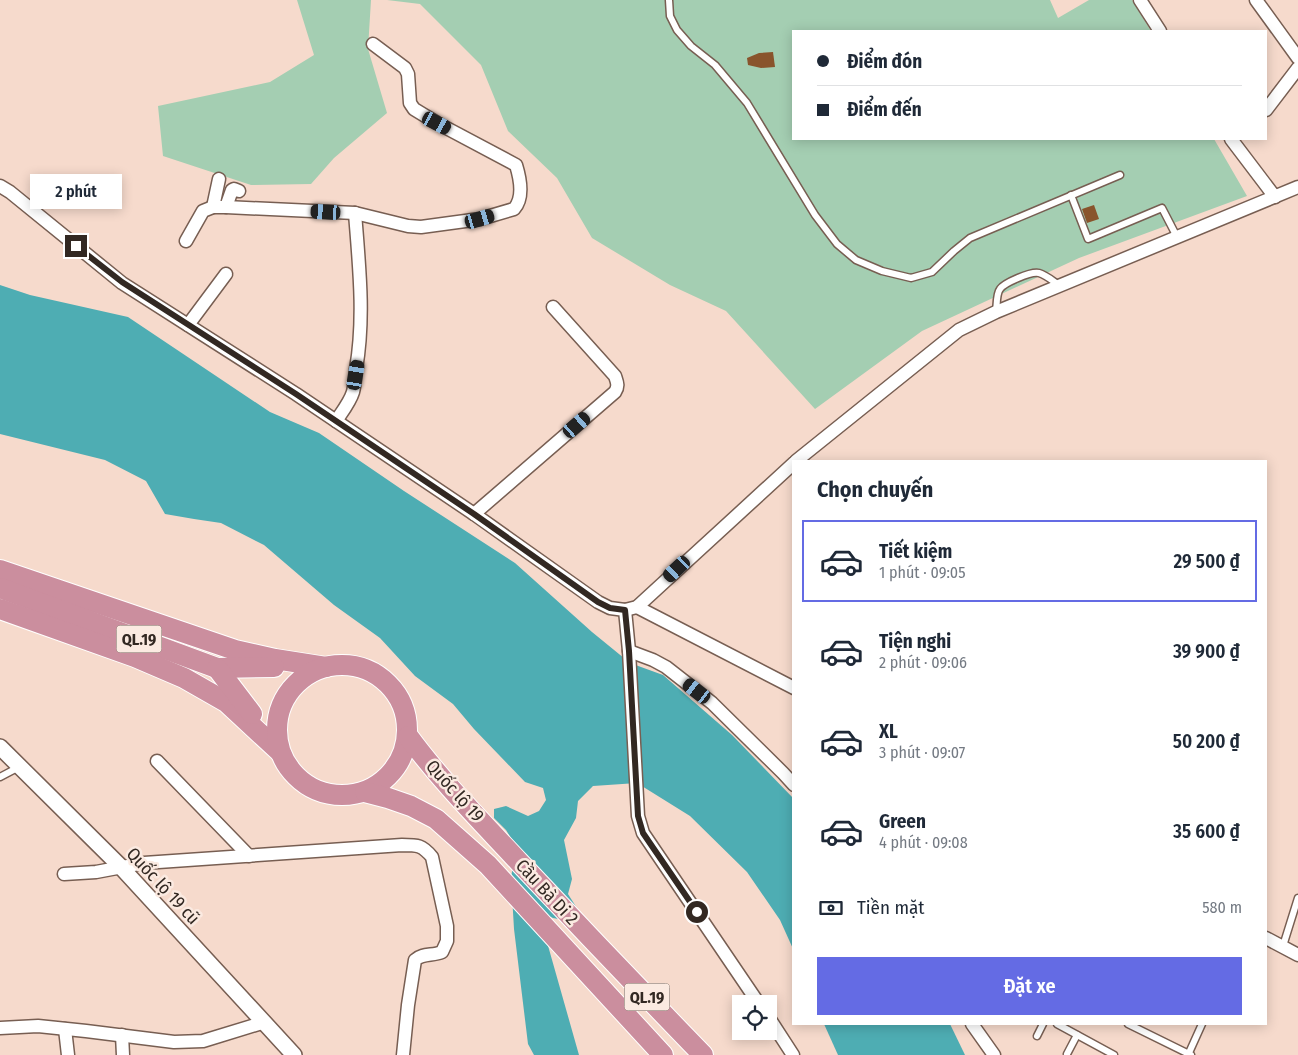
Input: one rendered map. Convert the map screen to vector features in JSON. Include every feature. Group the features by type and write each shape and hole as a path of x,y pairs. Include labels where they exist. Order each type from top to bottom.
{"highway":[{"path":"0,570 235,650 275,659 326,667 347,665 367,670 385,680 399,696 406,715 408,736 404,754 395,770 381,783 365,792 344,796 324,793 305,784 290,770 280,752 217,668"},
{"name":"QL.19","path":"0,588 217,668 326,667"},
{"path":"0,609 135,657 184,678 226,702 280,752"},
{"path":"280,752 277,734 278,716 284,699 302,679 326,667"},
{"name":"Quốc lộ 19","path":"408,736 422,756 503,844"},
{"name":"Quốc lộ 19","path":"365,792 412,806 436,819 488,864"},
{"name":"Cầu Bà Di 2","path":"503,844 703,1055"},
{"name":"Cầu Bà Di 2","path":"488,864 663,1055"}],"street":[{"path":"1140,0 1159,30"},
{"path":"1256,0 1298,58"},
{"path":"186,241 203,212 213,207 355,213 421,228 480,219 514,209 518,205 520,197 519,174 516,165 437,123 414,108 410,103 408,74 405,68 372,44"},
{"path":"1267,109 1298,68"},
{"path":"1238,142 1275,197"},
{"path":"213,207 218,179"},
{"path":"0,186 122,282 336,421 474,514 598,602 610,608 631,608 792,687"},
{"path":"797,460 959,330 996,312 1298,187"},
{"path":"226,207 232,190 239,191"},
{"path":"336,421 353,392 361,328 361,289 355,213"},
{"path":"188,325 226,274"},
{"path":"474,514 618,388 618,383 614,376 553,307"},
{"path":"753,995 643,833 638,816 629,657 631,608 792,465"},
{"path":"629,657 653,660 666,667 712,703 792,784"},
{"name":"Quốc lộ 19 cũ","path":"0,747 120,866 294,1055"},
{"path":"157,761 249,856"},
{"path":"64,874 96,872 144,863 418,845 425,849 432,857 447,926 447,941 444,949 439,953 422,956 415,960 403,1055"},
{"path":"1267,938 1298,955"},
{"path":"0,1028 38,1026 174,1042 203,1041 265,1022"},
{"path":"973,1025 994,1055"},
{"path":"65,1029 68,1055"},
{"path":"777,1030 793,1055"},
{"path":"122,1035 123,1055"}],"lane":[{"path":"669,0 670,16 677,30 690,46 715,65 748,103 815,215 837,244 856,260 882,271 911,278 932,272 970,238 1120,175"},
{"path":"1071,195 1088,239 1162,208 1177,238"},
{"path":"996,312 1000,288 1032,272 1041,274 1060,286"},
{"path":"0,777 20,766"},
{"path":"1283,946 1298,898"},
{"path":"1037,1036 1042,1025"},
{"path":"1059,1025 1106,1053 1114,1055"},
{"path":"1130,1025 1189,1055 1202,1025"},
{"path":"1067,1054 1078,1035"}],"green space":[{"path":"297,0 371,0 368,49 387,113 334,158 311,184 251,185 163,156 158,106 270,82 314,55"},
{"path":"387,0 1050,0 1058,18 1089,0 1132,0 1150,30 792,30 792,140 1215,140 1247,196 1079,258 922,331 815,409 726,311 670,285 592,238 557,178 508,131 481,65 420,4"}],"water":[{"path":"0,285 30,295 128,317 270,412 319,433 515,563 592,632 630,663 663,675 732,735 792,797 792,947 780,920 747,872 690,816 637,783 593,786 578,801 576,818 564,840 572,879 568,894 580,913 569,921 546,915 543,928 579,1055 534,1055 528,1044 514,929 511,878 516,846 506,830 494,818 494,809 506,806 528,816 539,811 546,800 543,788 525,782 474,729 453,704 415,676 380,638 334,605 264,545 221,523 165,514 146,481 105,460 0,434"},
{"path":"824,1025 950,1025 965,1055 838,1055"}],"building":[{"path":"773,52 775,67 761,68 748,65 747,58 759,53"},
{"path":"1094,205 1099,219 1087,223 1082,209"}],"route":[{"path":"76,246 122,282 296,394 474,514 598,602 610,608 625,610 638,816 643,833 697,912"}]}
